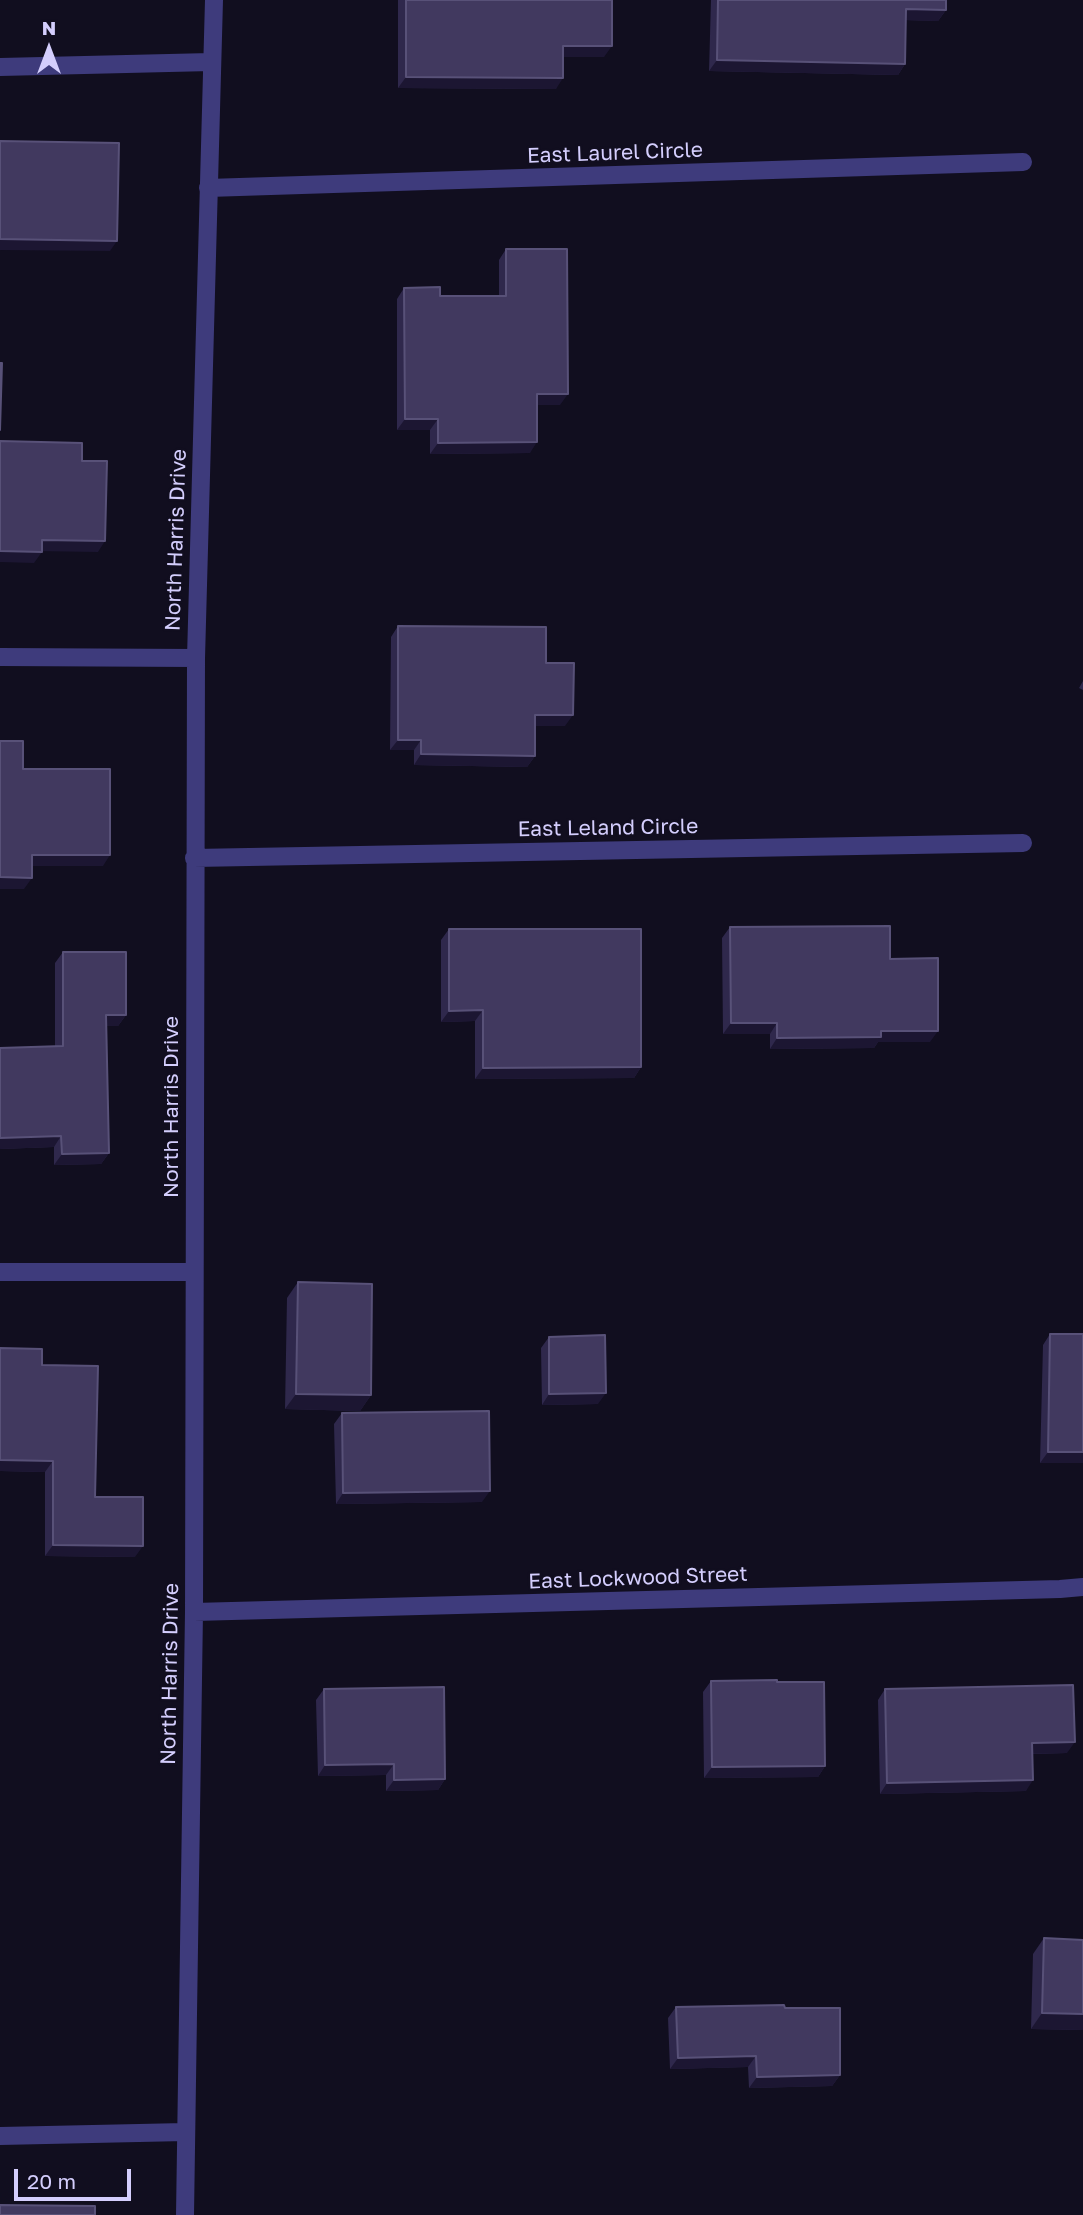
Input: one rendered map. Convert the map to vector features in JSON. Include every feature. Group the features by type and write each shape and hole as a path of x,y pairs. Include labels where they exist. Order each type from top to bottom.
{"street":[{"name":"North Harris Drive","path":"185,2215 194,1612 196,658 214,0"},
{"path":"0,67 212,62"},
{"name":"East Laurel Circle","path":"208,188 1024,163"},
{"path":"0,657 196,658"},
{"name":"East Leland Circle","path":"194,858 1023,843"},
{"path":"0,1272 194,1272"},
{"name":"East Lockwood Street","path":"194,1612 1083,1587"},
{"path":"0,2136 185,2132"}],"building":[{"path":"406,0 612,0 612,46 563,46 563,78 406,77"},
{"path":"718,0 946,0 946,10 906,9 905,64 717,60"},
{"path":"0,141 119,143 117,241 0,239"},
{"path":"506,249 567,249 568,394 537,394 537,442 438,443 438,419 405,419 404,288 440,287 440,296 506,296"},
{"path":"0,363 2,363 0,430"},
{"path":"0,441 82,443 82,461 107,461 105,541 42,540 42,552 0,551"},
{"path":"398,626 546,627 546,663 574,663 573,715 535,715 535,756 421,754 421,740 398,740"},
{"path":"0,741 23,741 23,769 110,769 110,855 32,855 32,878 0,877"},
{"path":"890,926 890,959 938,958 938,1031 881,1031 881,1037 777,1038 777,1023 731,1023 730,927"},
{"path":"449,929 641,929 641,1067 483,1068 483,1010 449,1011"},
{"path":"63,952 126,952 126,1015 106,1015 109,1153 62,1154 61,1136 0,1138 0,1048 63,1046"},
{"path":"298,1282 372,1284 371,1395 296,1394"},
{"path":"1050,1334 1083,1334 1083,1452 1048,1452"},
{"path":"605,1335 606,1393 549,1394 549,1337"},
{"path":"0,1348 42,1349 42,1365 98,1366 95,1497 143,1497 143,1546 53,1545 53,1461 0,1460"},
{"path":"489,1411 490,1491 343,1493 342,1413"},
{"path":"711,1681 824,1682 825,1766 712,1767"},
{"path":"1073,1685 1075,1742 1032,1743 1033,1780 887,1783 885,1689"},
{"path":"444,1687 445,1779 394,1780 394,1764 325,1765 324,1689"},
{"path":"1044,1938 1083,1940 1083,2014 1042,2013"},
{"path":"784,2005 785,2008 840,2008 840,2075 757,2077 756,2056 678,2058 676,2007"},
{"path":"0,2205 95,2206 95,2215 0,2215"}]}
